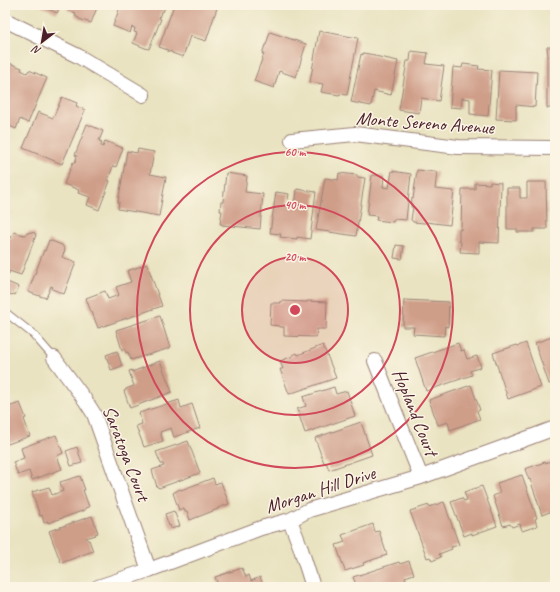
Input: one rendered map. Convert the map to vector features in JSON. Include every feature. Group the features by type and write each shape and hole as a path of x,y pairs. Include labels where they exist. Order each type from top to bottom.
{"street":[{"path":"5,20 78,56 143,95"},
{"name":"Monte Sereno Avenue","path":"292,140 355,134 458,147 555,148"},
{"name":"Saratoga Court","path":"54,358 94,414 149,570"},
{"name":"Hopland Court","path":"375,361 421,477"},
{"name":"Morgan Hill Drive","path":"98,587 149,570 261,528 290,520 309,510 421,477 555,428"},
{"path":"290,520 313,587"}],"lane":[{"path":"5,312 33,334 54,358"}],"building":[{"path":"41,5 61,5 57,13"},
{"path":"69,5 98,5 91,23 79,19 75,16 76,13 67,10"},
{"path":"106,5 115,5 114,8"},
{"path":"124,5 166,5 163,12 161,12 159,18 161,19 149,49 133,43 137,33 134,32 135,28 132,27 130,33 113,26 120,7 123,8"},
{"path":"174,5 218,5 206,41 190,36 183,57 159,47"},
{"path":"319,31 358,38 347,95 321,92 323,84 310,82"},
{"path":"270,32 306,44 296,77 279,71 274,88 254,81"},
{"path":"547,47 555,47 555,108 547,108"},
{"path":"411,51 428,53 426,64 444,66 439,101 421,98 419,113 399,110 407,61 410,61"},
{"path":"363,53 398,61 391,95 374,91 371,106 351,102 361,54 363,55"},
{"path":"9,63 22,68 21,70 27,73 29,70 47,78 28,123 20,119 16,129 5,124 5,92 8,93 10,87 5,85 5,73"},
{"path":"463,64 479,66 478,69 492,70 488,116 470,114 470,99 462,98 461,108 450,107 453,67 462,68"},
{"path":"499,70 537,72 535,107 516,105 516,120 496,119"},
{"path":"62,97 77,103 76,106 85,110 62,164 23,148 38,112 53,118"},
{"path":"87,124 103,131 99,141 102,142 101,146 103,147 105,141 123,148 116,167 113,166 108,180 110,181 99,210 87,205 90,197 78,193 79,190 64,184 73,162 75,163 77,156 75,155"},
{"path":"138,149 154,152 150,174 166,177 159,216 118,209 127,151 137,153"},
{"path":"417,170 437,172 435,189 454,191 450,225 413,222 411,220 413,207 411,207 412,198 413,199"},
{"path":"392,171 411,174 406,220 394,219 393,222 376,220 377,216 367,215 372,175 384,176 383,187 389,188"},
{"path":"226,173 247,176 245,192 263,194 260,229 220,224 222,211 220,211 221,202 223,202"},
{"path":"339,173 357,175 357,177 365,178 356,236 316,230 325,178 338,180"},
{"path":"490,182 501,183 499,243 479,242 479,253 460,252 461,242 459,241 459,229 461,230 462,189 475,189 475,183 490,184"},
{"path":"527,182 546,182 547,229 534,229 534,232 517,232 517,229 507,229 507,188 520,188 520,198 527,198"},
{"path":"297,189 316,192 310,239 280,237 281,234 270,233 276,192 289,194 287,204 294,205"},
{"path":"14,232 24,235 30,232 35,233 36,235 21,275 9,271 9,274 7,273 5,279 5,236 11,238"},
{"path":"49,240 62,245 65,250 62,257 76,262 64,294 52,289 53,287 51,286 46,298 28,292"},
{"path":"396,245 404,246 402,259 394,258"},
{"path":"147,264 162,306 98,328 86,298 105,291 108,299 119,295 116,287 131,282 127,271"},
{"path":"5,281 19,287 15,295 5,292"},
{"path":"404,300 449,302 448,327 445,326 444,336 413,334 414,327 403,327"},
{"path":"281,301 327,302 326,329 317,329 316,337 284,336 284,327 270,325 271,303 281,303"},
{"path":"160,316 170,348 131,360 128,352 126,353 125,349 122,350 116,330"},
{"path":"555,336 555,382 549,384 535,343"},
{"path":"458,343 461,351 464,350 467,359 477,356 481,367 470,371 472,375 426,391 415,358"},
{"path":"526,343 541,387 508,399 493,353"},
{"path":"323,345 336,378 289,394 280,369 283,369 280,361 297,353 298,355"},
{"path":"117,351 122,366 111,370 106,355"},
{"path":"160,361 172,392 130,408 124,391 134,386 129,371 132,370 132,372"},
{"path":"471,385 480,410 477,411 480,419 450,430 448,422 438,425 429,400"},
{"path":"334,387 336,394 347,391 355,416 305,433 297,409 306,406 303,397"},
{"path":"179,400 181,408 192,404 200,428 174,437 171,428 160,432 163,441 144,447 136,426 142,424 139,413"},
{"path":"20,403 26,418 24,419 30,436 5,445 5,408"},
{"path":"361,422 372,455 329,470 326,462 324,463 315,438"},
{"path":"56,435 63,453 57,456 62,469 32,480 29,471 18,475 13,462 24,458 21,448"},
{"path":"188,441 200,473 159,488 157,487 152,470 164,466 161,464 156,452"},
{"path":"77,447 82,463 71,466 66,451"},
{"path":"555,460 555,510 542,515 530,479 529,480 525,469"},
{"path":"522,475 537,518 535,519 537,526 522,531 520,524 512,527 510,524 503,526 493,496 500,493 497,483"},
{"path":"80,476 89,507 85,508 85,510 48,523 48,521 44,523 42,515 40,516 32,492 49,487 52,495 63,491 60,482"},
{"path":"213,478 215,484 221,482 229,504 190,520 187,511 185,512 184,508 179,510 173,493 180,489 181,490"},
{"path":"482,486 497,526 472,535 472,533 464,536 451,502 462,498 464,501 467,500 464,492"},
{"path":"444,502 459,545 451,547 452,549 439,554 441,557 432,561 430,557 427,558 410,511"},
{"path":"174,511 180,526 171,529 165,514"},
{"path":"92,516 98,533 86,538 89,540 93,551 61,563 49,531"},
{"path":"373,524 375,532 379,531 387,555 345,571 336,545 345,542 342,535"},
{"path":"409,561 414,574 405,577 408,586 406,587 357,587 353,577 399,562 400,564"},
{"path":"242,568 246,577 249,575 251,581 260,577 264,587 219,587 215,577"}]}
